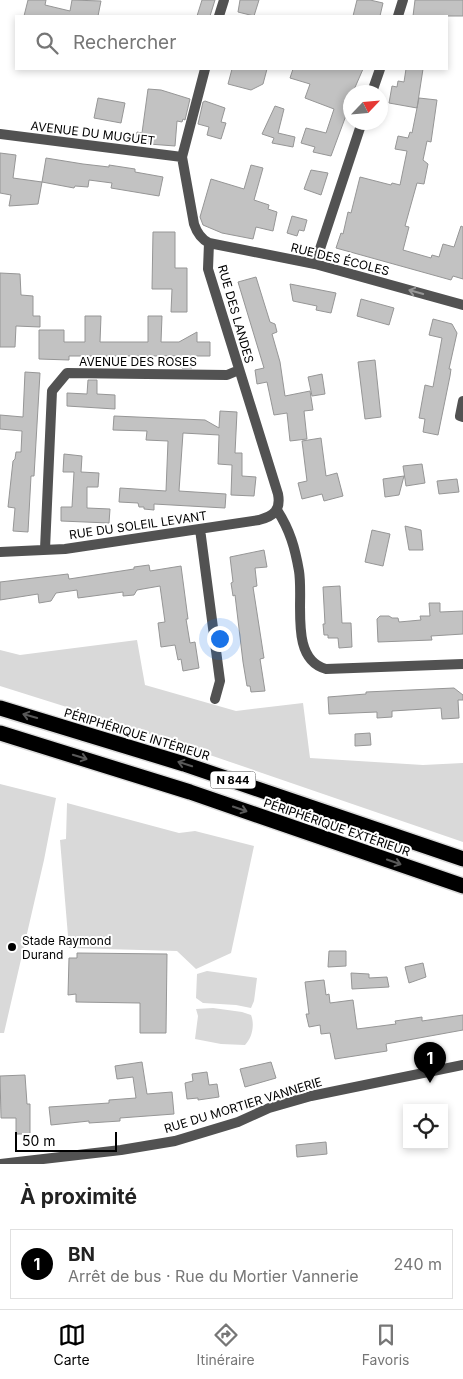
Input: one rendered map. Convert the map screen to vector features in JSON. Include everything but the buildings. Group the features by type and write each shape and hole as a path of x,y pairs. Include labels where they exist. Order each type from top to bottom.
{"highway":[{"name":"PÉRIPHÉRIQUE INTÉRIEUR","path":"0,708 184,764 463,859"},
{"name":"PÉRIPHÉRIQUE EXTÉRIEUR","path":"0,733 190,792 463,886"}],"street":[{"path":"219,15 224,0"},
{"path":"398,15 403,0"},
{"path":"205,70 182,157 197,232 209,244"},
{"path":"374,85 380,70"},
{"path":"315,264 359,130"},
{"name":"AVENUE DU MUGUET","path":"0,134 182,157"},
{"name":"RUE DES ÉCOLES","path":"209,244 315,264 463,305"},
{"name":"RUE DES LANDES","path":"209,244 208,269 278,494 280,502 277,510"},
{"name":"AVENUE DES ROSES","path":"45,549 52,391 68,373 226,375 239,370"},
{"path":"463,401 460,416 463,417"},
{"path":"277,510 290,532 295,550 302,592 301,637 304,648 313,662 320,668 326,670 463,664"},
{"name":"RUE DU SOLEIL LEVANT","path":"0,552 65,548 200,529 258,520 266,518 277,510"},
{"path":"200,529 220,681 215,699"},
{"name":"RUE DU MORTIER VANNERIE","path":"0,1164 121,1150 175,1141 238,1122 269,1108 311,1096 463,1065"}],"shaded area":[{"path":"137,640 145,685 236,711 303,703 310,758 423,765 463,763 463,842 108,720 0,686 0,650 20,655"},
{"name":"Stade Raymond Durand","path":"0,784 56,798 44,860 4,1033 0,1033"},
{"path":"67,803 179,833 195,831 254,846 231,953 196,969 177,951 69,948 60,840 66,839"},
{"path":"207,971 257,978 254,1001 251,1008 203,1003 196,998 197,974"},
{"path":"213,1008 251,1015 252,1031 245,1045 221,1044 195,1039 198,1016 196,1009"}],"place":[{"name":"Stade Raymond Durand","path":"12,947"},
{"name":"BN","path":"430,1083"}]}
